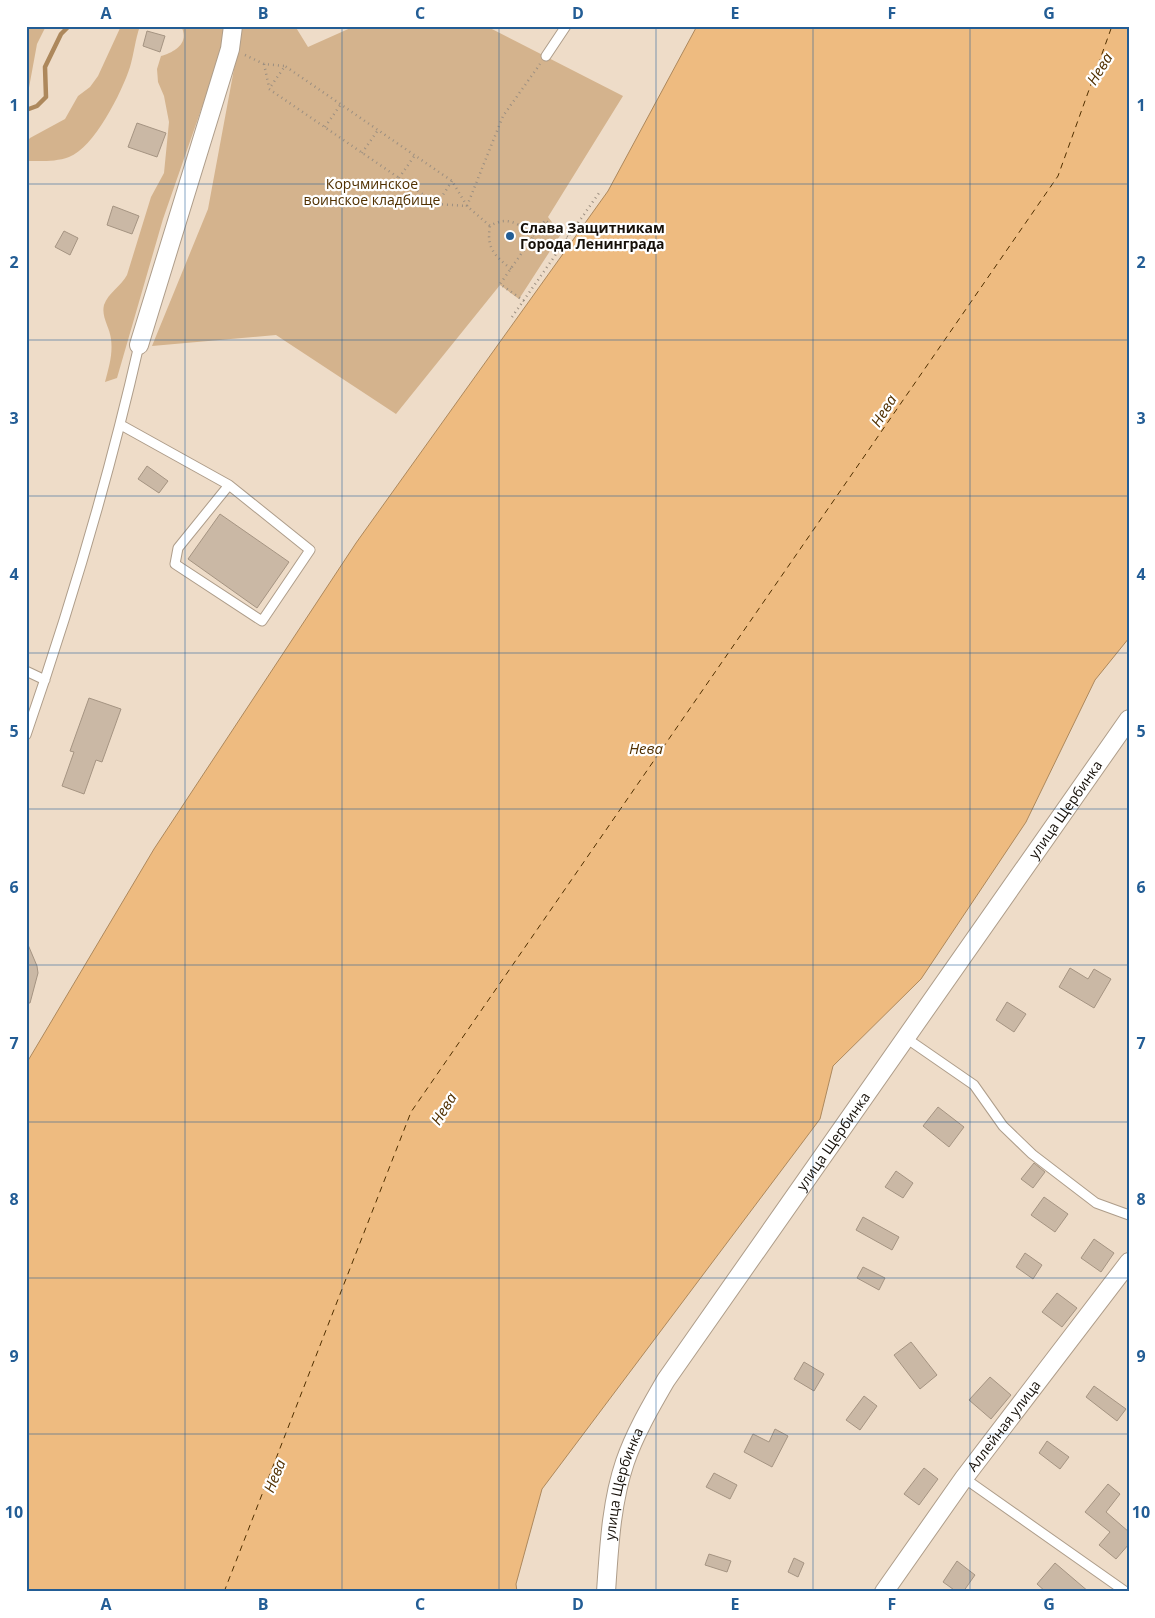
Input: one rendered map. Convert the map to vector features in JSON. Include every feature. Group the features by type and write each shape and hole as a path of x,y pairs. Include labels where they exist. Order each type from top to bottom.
{"street":[{"path":"139,345 230,49 234,26"},
{"name":"улица Щербинка","path":"606,1592 615,1504 625,1462 643,1420 666,1380 1129,719"},
{"name":"Аллейная улица","path":"884,1592 964,1478 1129,1262"}],"lane":[{"path":"546,56 566,26"},
{"path":"26,735 45,680 121,425 139,345"},
{"path":"121,425 229,485 310,550 262,621 175,564 178,548 229,485"},
{"path":"26,671 45,680"},
{"path":"906,1038 974,1085 1003,1126 1038,1160 1096,1203 1129,1215"},
{"path":"964,1478 1126,1592"}],"path":[{"path":"230,49 264,64 285,66 452,181 467,206 490,226 490,248 495,256 511,269"},
{"path":"467,206 503,116 546,56"},
{"path":"264,64 269,88 436,204 467,206"},
{"path":"269,88 285,66"},
{"path":"325,127 341,104"},
{"path":"362,153 378,130"},
{"path":"399,178 415,155"},
{"path":"436,204 452,181"},
{"path":"512,317 599,193"},
{"path":"490,226 506,220 518,223 534,236"},
{"path":"524,301 500,284 545,220 568,237"}],"green space":[{"path":"26,26 46,26 37,44 26,104"},
{"path":"121,26 140,26 126,78 114,104 97,131 88,143 69,157 64,159 27,161 26,143 30,138 65,119 78,96 90,87 98,76"},
{"path":"181,26 227,26 225,41 163,219 117,378 105,382 111,345 103,309 108,297 127,275 151,197 164,173 169,122 164,96 158,82 157,69 161,56 180,46 184,37"},
{"name":"Корчминское воинское кладбище","path":"242,26 295,26 308,47 355,26 486,26 623,96 548,217 561,234 519,299 500,285 396,414 276,335 152,346 208,209"}],"water":[{"name":"Нева","path":"697,26 1129,26 1129,638 1095,680 1026,822 921,979 833,1066 820,1119 542,1489 516,1584 517,1592 26,1592 26,1064 154,849 356,543 608,191"}],"building":[{"path":"147,31 165,36 160,52 143,46"},
{"path":"137,123 166,133 157,157 128,147"},
{"path":"113,206 139,216 132,234 107,225"},
{"path":"64,231 78,238 70,255 55,247"},
{"path":"147,466 168,481 159,493 138,479"},
{"path":"220,514 289,562 257,608 188,559"},
{"path":"89,698 121,709 102,762 96,760 84,794 62,786 74,752 70,751"},
{"path":"26,940 38,973 30,1003 26,1003"},
{"path":"1070,968 1088,979 1094,969 1111,979 1094,1008 1059,987"},
{"path":"1007,1002 1026,1014 1014,1032 996,1020"},
{"path":"938,1107 964,1127 949,1147 923,1126"},
{"path":"1034,1163 1045,1172 1033,1188 1021,1179"},
{"path":"896,1171 913,1183 903,1198 885,1187"},
{"path":"1044,1197 1068,1214 1055,1232 1031,1215"},
{"path":"863,1217 899,1237 892,1250 856,1230"},
{"path":"1094,1239 1114,1253 1101,1272 1081,1258"},
{"path":"1025,1253 1042,1265 1033,1279 1016,1267"},
{"path":"863,1267 885,1278 879,1290 857,1278"},
{"path":"1057,1293 1077,1308 1062,1327 1042,1312"},
{"path":"911,1342 937,1375 920,1389 894,1355"},
{"path":"804,1362 824,1374 814,1391 794,1379"},
{"path":"990,1377 1011,1395 991,1419 969,1400"},
{"path":"1094,1386 1126,1409 1117,1421 1086,1397"},
{"path":"864,1396 877,1406 860,1430 846,1420"},
{"path":"775,1429 788,1436 772,1467 744,1452 753,1434 769,1442"},
{"path":"1047,1441 1069,1457 1060,1469 1039,1453"},
{"path":"924,1468 938,1479 919,1505 904,1494"},
{"path":"714,1473 737,1485 730,1499 706,1487"},
{"path":"1108,1484 1120,1494 1106,1512 1129,1532 1129,1544 1116,1559 1099,1545 1110,1532 1085,1512"},
{"path":"709,1554 731,1561 727,1572 705,1565"},
{"path":"794,1558 804,1563 798,1577 788,1572"},
{"path":"957,1561 975,1575 963,1592 957,1592 943,1582"},
{"path":"1055,1563 1089,1592 1046,1592 1037,1584"}],"waterway":[{"path":"26,110 37,106 46,97 45,67 61,34 69,26"}],"ferry route":[{"path":"224,1592 411,1112 1058,176 1112,26"}],"place":[{"name":"Слава Защитникам Города Ленинграда","path":"510,236"}]}
